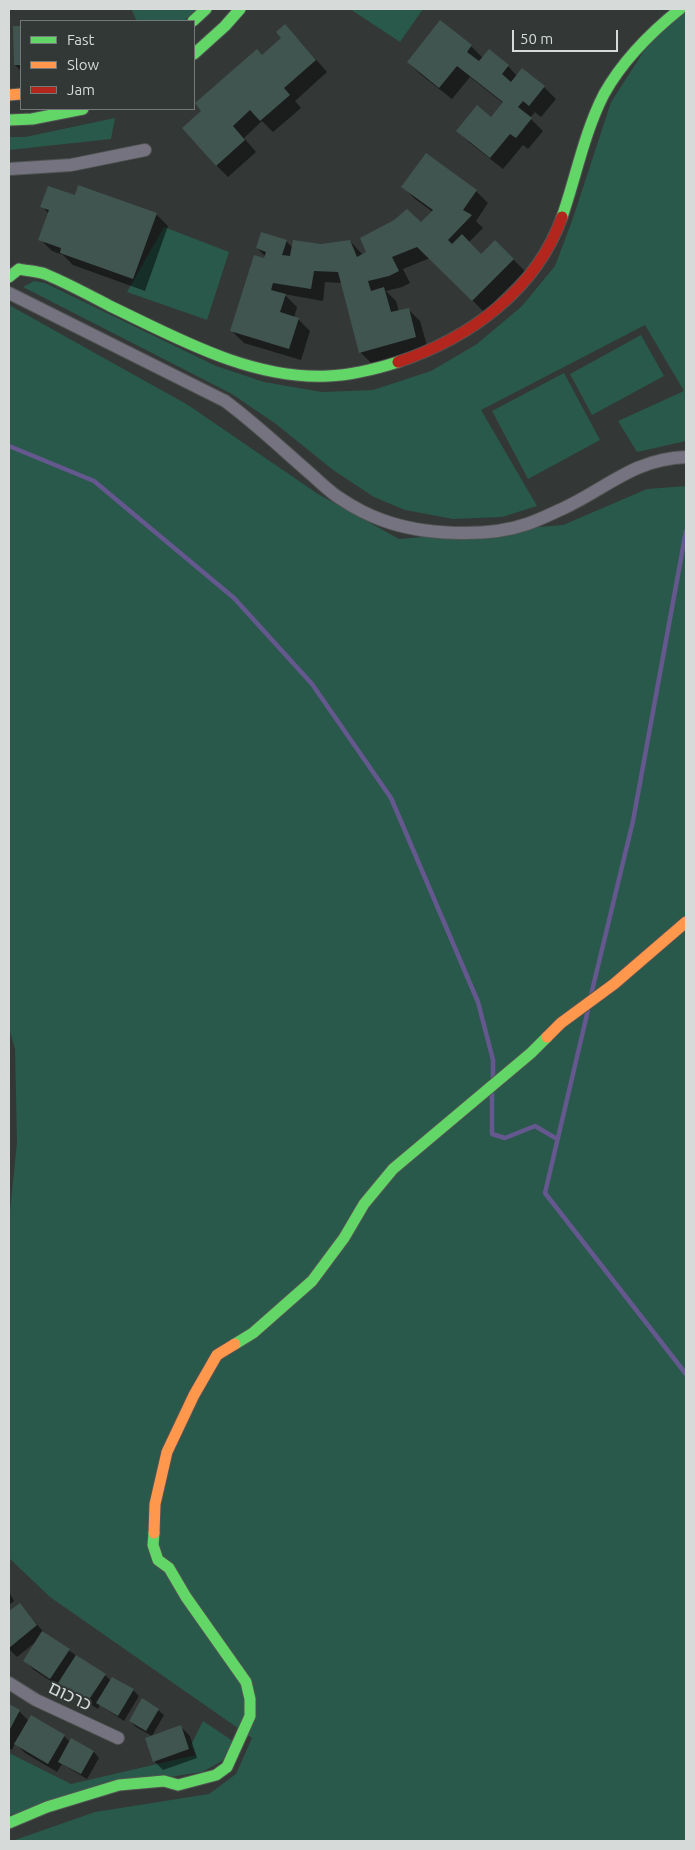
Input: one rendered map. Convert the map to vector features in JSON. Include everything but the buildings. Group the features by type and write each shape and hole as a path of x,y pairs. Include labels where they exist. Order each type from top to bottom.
{"street":[{"path":"195,20 206,9"},
{"path":"195,53 225,26 240,9"},
{"path":"9,277 19,268 44,274 195,347 256,367 310,376 344,375 412,357 443,344 500,308 542,260 555,234 597,110 606,90 629,56 656,28 680,9"},
{"path":"9,120 32,119 78,110"},
{"path":"9,169 71,165 145,150"},
{"path":"9,293 225,401 254,423 340,499 381,520 414,528 476,533 527,524 565,508 614,478 643,465 686,456"},
{"path":"9,1823 47,1807 119,1785 164,1781 178,1785 216,1775 227,1767 250,1716 250,1699 246,1682 186,1597 169,1568 158,1560 153,1544 154,1504 167,1452 194,1395 217,1355 253,1333 312,1281 344,1238 364,1204 393,1168 531,1053 562,1024 614,984 686,922"},
{"name":"כרכום","path":"9,1683 36,1700 118,1738"}],"green space":[{"path":"131,9 197,9 185,20 136,20"},
{"path":"350,9 423,9 400,42"},
{"path":"686,10 686,441 637,452 618,421 684,391 645,325 481,410 537,506 502,517 453,519 405,510 374,497 333,470 276,424 232,394 23,287 34,281 45,283 216,366 264,382 322,392 373,390 431,371 477,344 522,306 555,266 573,218 611,102 651,40"},
{"path":"115,118 111,139 9,150 9,137 25,137"},
{"path":"164,227 229,252 207,320 127,292"},
{"path":"9,305 188,405 318,494 399,539 563,525 647,489 686,486 686,1841 12,1841 95,1812 209,1794 236,1774 252,1738 50,1597 9,1558 9,1221 17,1142 15,1049 9,1028"},
{"path":"641,335 664,376 592,415 570,374"},
{"path":"564,373 600,440 528,479 492,411"},
{"path":"203,1721 233,1741 222,1761 202,1772 176,1776 9,1815 9,1753 71,1784 196,1755 191,1745"}],"waterway":[{"path":"9,446 94,481 234,598 312,684 391,798 478,1002 493,1060 493,1080"},
{"path":"591,995 633,821 686,531"},
{"path":"588,1010 545,1193 686,1374"},
{"path":"492,1093 492,1134 505,1138 535,1126 557,1139"}],"traffic: fast":[{"path":"194,20 206,9"},
{"path":"195,53 225,26 240,9"},
{"path":"562,217 586,140 604,94 628,58 680,9"},
{"path":"9,120 32,119 78,110"},
{"path":"9,277 19,269 45,274 188,343 243,364 271,371 299,375 328,376 364,371 398,362"},
{"path":"235,1344 253,1333 312,1281 344,1238 364,1204 393,1169 531,1053 547,1037"},
{"path":"9,1823 47,1807 119,1785 164,1781 178,1785 216,1775 227,1767 250,1716 250,1699 246,1682 186,1597 169,1568 158,1560 153,1545 154,1533"}],"traffic: slow":[{"path":"9,95 20,94"},
{"path":"547,1037 561,1023 614,984 686,922"},
{"path":"154,1533 155,1504 167,1452 194,1395 217,1355 235,1344"}],"traffic: jam":[{"path":"398,362 425,352 450,339 475,325 497,308 518,289 536,267 562,217"}]}
